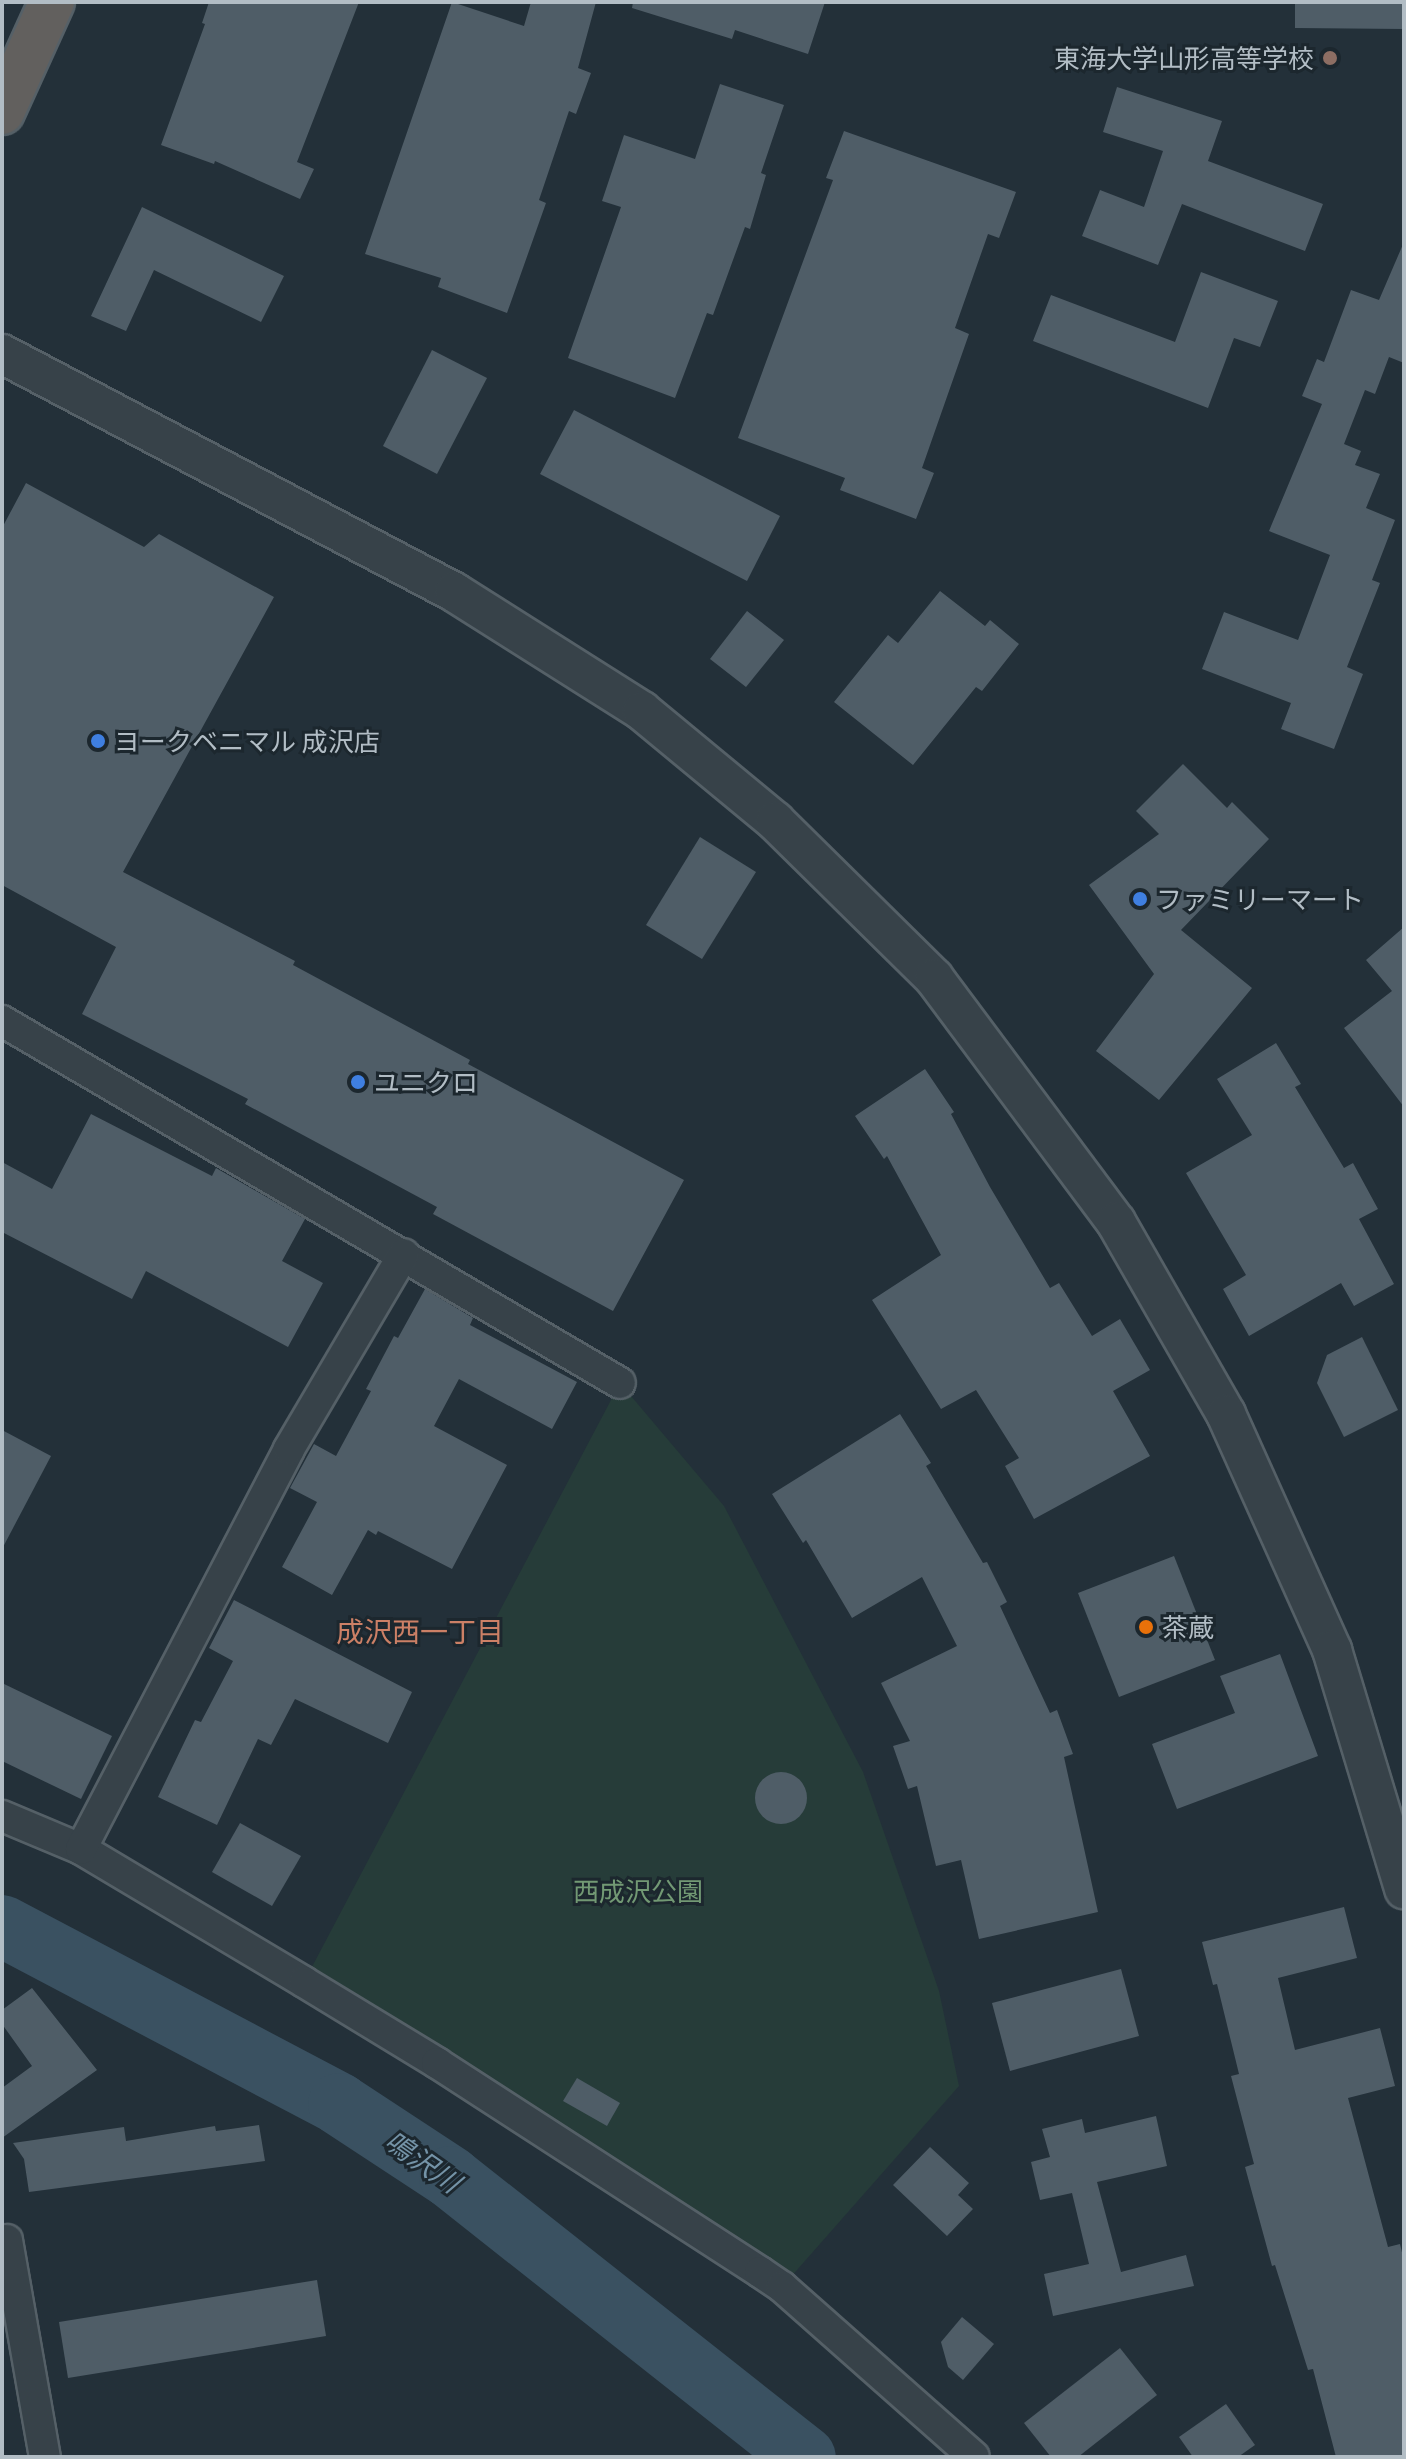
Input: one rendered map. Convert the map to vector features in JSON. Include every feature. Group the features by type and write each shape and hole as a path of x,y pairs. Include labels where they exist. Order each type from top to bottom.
{"highway":[{"path":"2,112 52,2"}],"street":[{"path":"2,354 454,592 642,711 775,821 934,978 1116,1222 1226,1414 1332,1650 1404,1889"},
{"path":"2,1021 620,1383"},
{"path":"81,1849 289,1449 404,1254"},
{"path":"2,1816 81,1849 437,2063 771,2280 974,2457"},
{"path":"7,2240 45,2457"}],"green space":[{"name":"西成沢公園","path":"620,1383 724,1506 863,1772 939,1991 959,2086 782,2287 304,1982"}],"building":[{"path":"209,2 359,2 297,162 314,169 300,199 215,161 214,164 161,145 205,24 202,23"},
{"path":"452,2 524,26 531,2 596,2 578,68 591,73 576,114 569,111 539,200 546,203 507,313 438,287 441,278 365,254"},
{"path":"633,2 825,2 808,54 735,30 732,39 632,8"},
{"path":"1295,2 1404,2 1404,29 1295,28"},
{"path":"720,84 784,105 761,173 766,175 750,229 745,227 713,315 707,313 675,398 568,358 621,207 602,201 624,135 695,159"},
{"path":"1117,87 1222,121 1208,161 1323,204 1305,251 1182,204 1158,265 1082,236 1100,190 1144,207 1163,151 1103,132"},
{"path":"844,131 1016,192 999,238 988,234 955,328 969,334 922,468 934,473 916,519 840,490 845,478 738,438 833,180 826,178"},
{"path":"142,207 284,276 261,322 154,270 126,331 91,316"},
{"path":"1404,242 1404,363 1389,357 1375,394 1365,390 1344,444 1361,451 1355,465 1380,474 1366,508 1395,520 1372,580 1380,583 1347,667 1363,674 1334,749 1281,729 1291,703 1202,669 1224,612 1298,640 1330,555 1269,531 1322,404 1302,396 1317,359 1324,362 1351,290 1379,300"},
{"path":"1201,272 1278,301 1260,347 1234,338 1208,408 1033,341 1051,295 1175,342"},
{"path":"432,350 487,378 437,474 383,446"},
{"path":"574,410 780,516 747,581 540,474"},
{"path":"26,483 144,547 159,534 274,597 123,872 295,961 293,965 470,1060 468,1064 684,1180 613,1311 433,1214 437,1207 245,1104 248,1099 82,1014 116,947 2,885 2,528"},
{"path":"940,591 985,626 990,620 1019,644 982,691 976,687 913,765 834,702 888,635 898,643"},
{"path":"747,611 784,640 746,687 710,659"},
{"path":"1183,764 1227,808 1232,802 1269,839 1181,930 1252,988 1159,1100 1096,1051 1154,974 1089,885 1159,834 1136,811"},
{"path":"700,837 756,872 702,959 646,925"},
{"path":"1404,927 1404,1107 1344,1028 1392,991 1366,960"},
{"path":"1276,1043 1301,1084 1295,1087 1344,1168 1353,1163 1378,1209 1359,1219 1394,1284 1354,1306 1341,1283 1249,1336 1223,1289 1246,1275 1186,1173 1252,1135 1217,1079"},
{"path":"925,1069 954,1112 951,1114 990,1187 1050,1288 1059,1283 1092,1336 1120,1319 1150,1370 1113,1391 1150,1456 1034,1519 1005,1466 1019,1458 976,1390 941,1409 872,1300 941,1255 887,1156 884,1159 855,1116"},
{"path":"91,1114 212,1176 216,1168 305,1219 282,1261 323,1283 288,1347 146,1271 132,1299 2,1232 2,1162 52,1189"},
{"path":"425,1289 473,1318 470,1325 577,1382 552,1429 459,1379 434,1426 507,1465 452,1569 378,1531 376,1535 368,1530 332,1595 282,1567 317,1502 290,1488 314,1444 336,1456 371,1391 366,1389 394,1336 398,1338"},
{"path":"1362,1337 1398,1410 1344,1437 1317,1383 1327,1355"},
{"path":"900,1414 931,1463 926,1466 983,1563 987,1562 1007,1602 1000,1606 1050,1713 1057,1710 1073,1754 1064,1757 1098,1912 979,1939 961,1860 936,1866 917,1786 908,1789 893,1746 910,1741 881,1683 957,1646 922,1577 852,1618 806,1540 803,1543 772,1494"},
{"path":"2,1430 51,1456 2,1549"},
{"name":"茶蔵","path":"1174,1556 1215,1660 1119,1697 1078,1593"},
{"path":"234,1600 412,1692 388,1743 295,1699 271,1745 258,1739 217,1825 158,1797 195,1720 201,1722 233,1661 209,1648"},
{"path":"1280,1654 1318,1756 1177,1809 1152,1744 1235,1713 1220,1676"},
{"path":"2,1683 112,1736 81,1799 2,1761"},
{"path":"781,1772 799,1780 807,1798 799,1816 781,1824 763,1816 755,1798 763,1780"},
{"path":"240,1823 301,1856 272,1906 212,1872"},
{"path":"1344,1907 1357,1958 1278,1978 1295,2050 1380,2028 1395,2086 1348,2098 1388,2247 1400,2244 1404,2261 1404,2457 1336,2457 1313,2369 1308,2370 1275,2265 1272,2266 1245,2167 1254,2164 1231,2076 1239,2074 1217,1984 1213,1985 1202,1942"},
{"path":"1121,1969 1139,2036 1010,2071 992,2003"},
{"path":"32,1988 97,2070 2,2138 2,2088 32,2066 2,2024 2,2010"},
{"path":"577,2078 620,2103 607,2126 563,2101"},
{"path":"1156,2116 1167,2166 1097,2182 1121,2272 1186,2255 1194,2286 1053,2316 1044,2274 1089,2264 1072,2193 1040,2200 1031,2162 1050,2157 1042,2129 1082,2119 1085,2133"},
{"path":"259,2125 265,2161 29,2192 24,2159 13,2143 124,2127 126,2141 215,2126 216,2131"},
{"path":"930,2147 969,2183 958,2195 973,2209 947,2236 893,2185"},
{"path":"317,2280 326,2336 68,2378 59,2322"},
{"path":"962,2317 994,2344 963,2380 948,2367 941,2342"},
{"path":"1120,2348 1157,2395 1078,2457 1051,2457 1024,2423"},
{"path":"1226,2404 1255,2445 1238,2457 1193,2457 1179,2437"}],"waterway":[{"name":"鳴沢川","path":"2,1926 339,2104 450,2177 805,2457"}],"place":[{"name":"東海大学山形高等学校","path":"1330,58"},
{"name":"ヨークベニマル 成沢店","path":"98,741"},
{"name":"ファミリーマート","path":"1140,899"},
{"name":"ユニクロ","path":"358,1082"},
{"name":"茶蔵","path":"1146,1627"}],"district":[{"name":"成沢西一丁目","path":"420,1631"}]}
